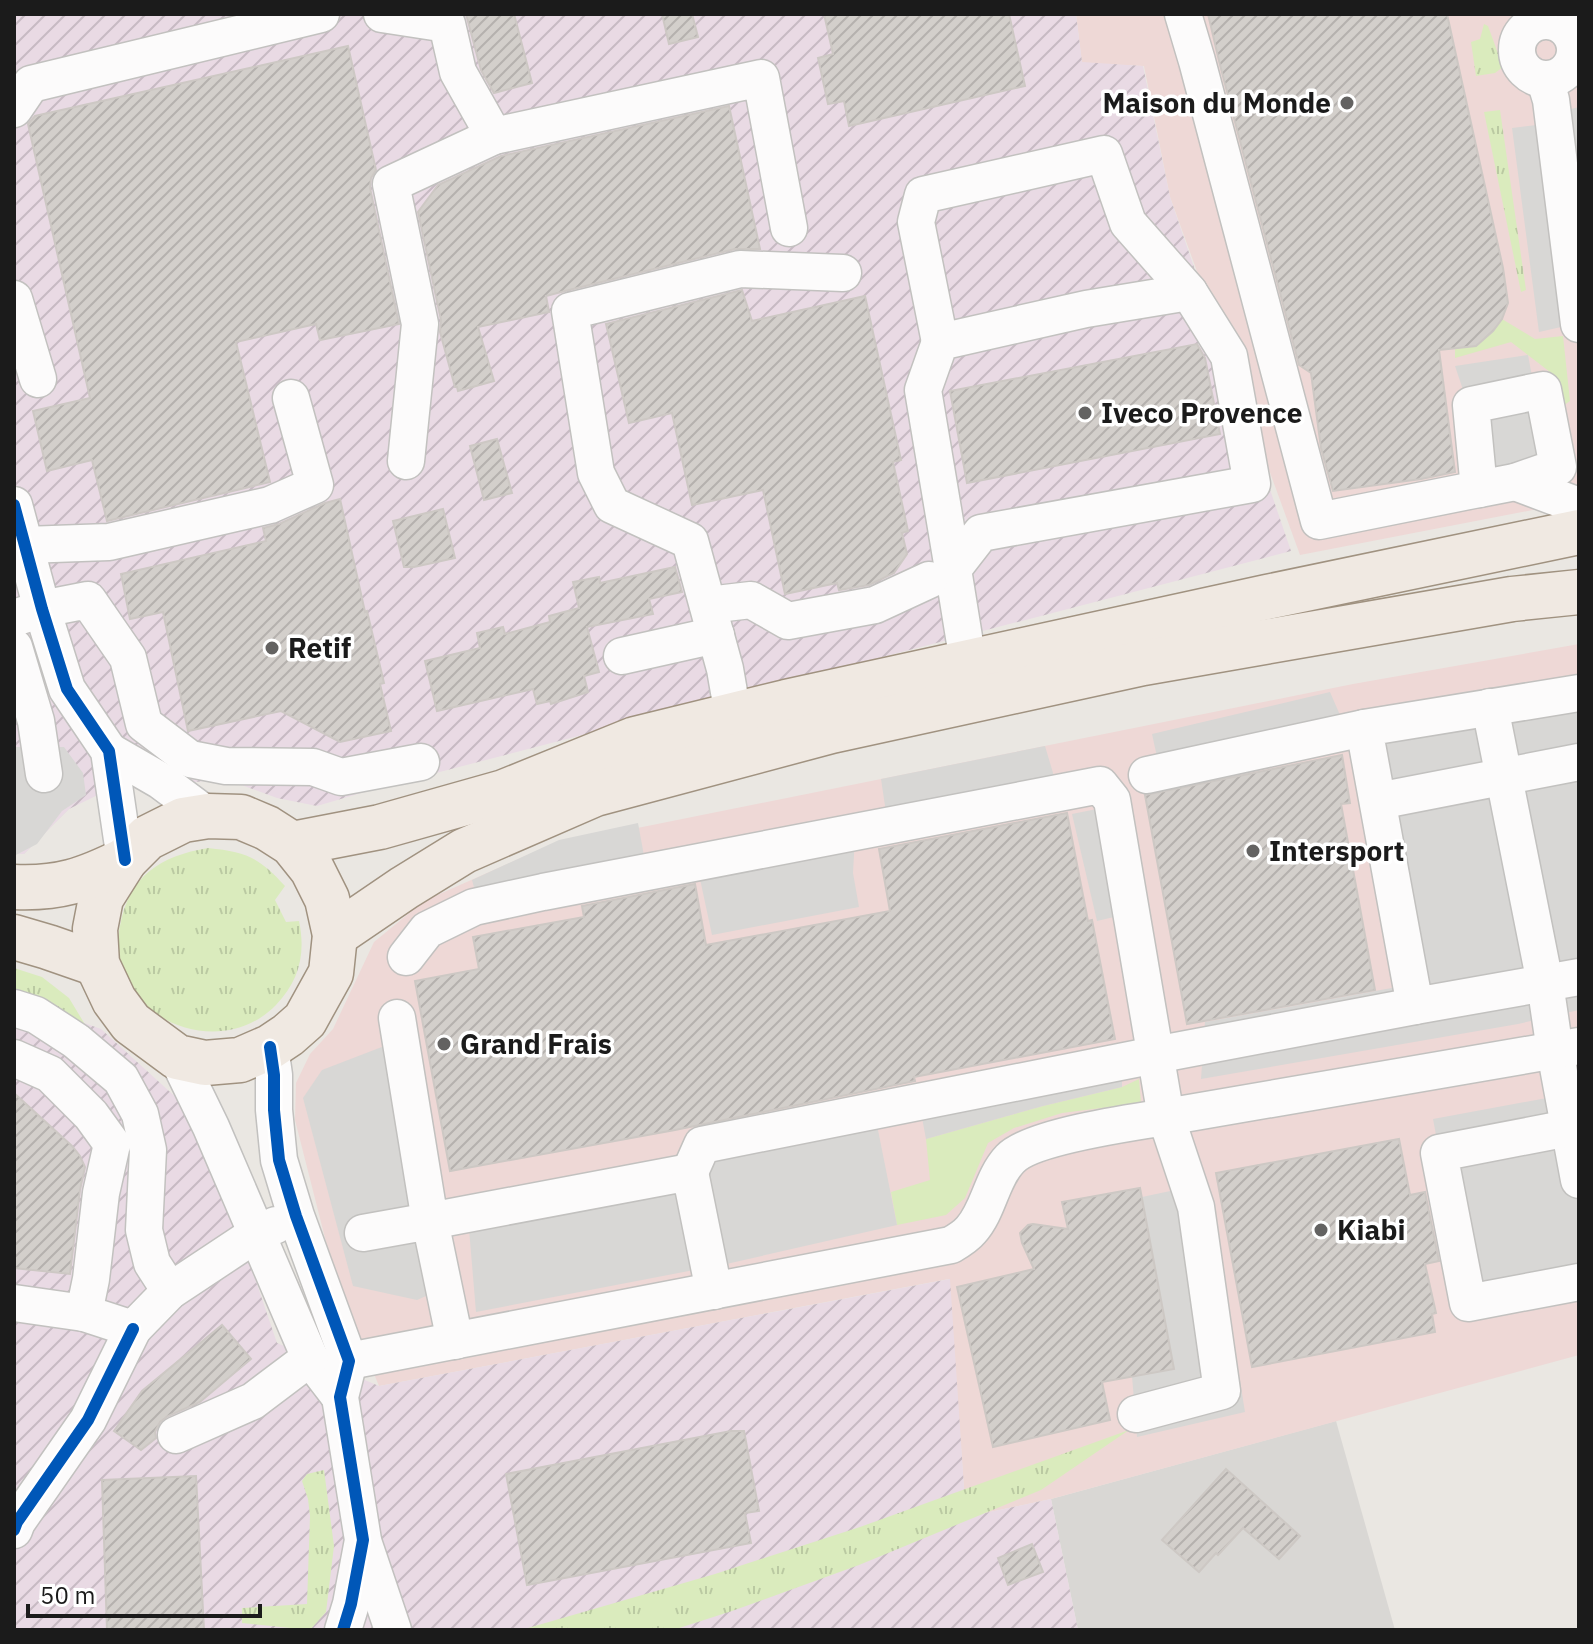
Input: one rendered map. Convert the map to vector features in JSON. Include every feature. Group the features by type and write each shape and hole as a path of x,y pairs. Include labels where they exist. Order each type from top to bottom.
{"main road":[{"path":"292,844 380,827 490,796 635,739 733,715 1267,597 1579,532"},
{"path":"335,935 464,851 595,794 831,731 1143,663 1512,599 1579,592"},
{"path":"208,816 241,817 267,828 292,844 312,869 327,899 335,935 331,973 305,1020 270,1047 240,1060 205,1063 177,1057 131,1023 114,1000 97,964 95,929 101,898 125,860 147,838 183,820 208,816"},
{"path":"14,887 65,885 125,860"},
{"path":"14,937 97,964"}],"street":[{"path":"14,109 31,84 321,14"},
{"path":"382,14 447,24 458,72 494,136"},
{"path":"1183,14 1319,521 1515,482 1558,467 1543,390 1471,405 1479,489"},
{"path":"1550,22 1571,34 1569,68 1563,74 1545,80 1536,78 1521,66 1517,58 1516,23 1531,25 1550,22"},
{"path":"406,461 420,324 391,184 494,136 761,78 789,228"},
{"path":"1545,80 1551,100 1579,324"},
{"path":"622,656 712,620 751,600 788,621 875,605 941,575 981,533 1252,484 1229,356 1189,292 1128,223 1104,154 923,195 916,222 940,342 923,390 941,575 968,662"},
{"path":"733,715 725,669 690,541 612,505 596,473 570,311 740,269 843,273"},
{"path":"940,342 1086,309 1189,292"},
{"path":"14,299 38,379"},
{"path":"25,545 109,542 270,505 315,485 291,398"},
{"path":"1555,443 1579,417"},
{"path":"1515,482 1579,506"},
{"path":"14,505 25,545 28,614 67,689 109,751 125,860"},
{"path":"28,614 88,600 128,658 144,724 190,759 226,766 313,767 341,777 421,762"},
{"path":"14,647 36,721 44,774"},
{"path":"1147,775 1364,728 1579,693"},
{"path":"1490,707 1504,777 1562,980 1579,1180"},
{"path":"1364,728 1415,1006"},
{"path":"109,751 161,781 208,816"},
{"path":"1378,801 1579,762"},
{"path":"406,957 427,930 474,907 1100,785 1112,800 1166,1117 1196,1207 1222,1391 1136,1414"},
{"path":"714,1291 690,1172 702,1145 1155,1055 1562,980"},
{"path":"14,1008 36,1015 76,1041 121,1079 140,1114 148,1150 144,1230 152,1263 170,1291"},
{"path":"397,1018 430,1221 455,1341"},
{"path":"270,1047 279,1160 349,1361 340,1397 363,1540 393,1630"},
{"path":"349,1361 951,1245 969,1233 981,1217 996,1181 1010,1158 1032,1145 1166,1117 1567,1049"},
{"path":"177,1057 211,1127 310,1358 340,1397"},
{"path":"14,1058 50,1074 91,1115 112,1144 101,1193 84,1313"},
{"path":"1574,1127 1439,1153 1468,1303 1579,1282"},
{"path":"363,1233 690,1172"},
{"path":"14,1530 88,1420 133,1329 170,1291 256,1234 296,1216"},
{"path":"14,1303 84,1313 133,1329"},
{"path":"176,1435 253,1401 310,1358"},
{"path":"343,1630 363,1540"}],"shaded area":[{"path":"14,14 1076,14 1082,62 1143,66 1170,197 1291,551 317,806 277,798 225,779 106,791 69,809 24,854 14,854"},
{"path":"1076,14 1579,14 1579,501 1300,555 1170,197 1144,66 1082,63"},
{"path":"1579,107 1579,323 1539,332 1512,128 1553,123 1567,110"},
{"path":"1528,355 1548,461 1490,470 1455,366"},
{"path":"1579,644 1579,1355 1051,1499 966,1517 949,1279 379,1386 337,1285 295,1120 296,1083 310,1054 333,1029 374,942 424,901 548,846 1353,684"},
{"path":"1579,675 1579,1010 1518,1024 1201,1079 1205,1022 1408,985 1361,743 1164,789 1152,734 1330,692 1340,715"},
{"path":"1045,746 1059,793 888,826 881,779"},
{"path":"14,747 64,747 83,773 86,795 62,811 37,844 14,856"},
{"path":"1112,806 1131,913 1097,921 1072,814"},
{"path":"638,823 647,872 479,906 472,880 559,840"},
{"path":"855,837 853,873 859,907 712,935 697,865"},
{"path":"14,998 101,1029 181,1102 232,1211 277,1343 379,1386 950,1279 966,1517 1051,1499 1078,1630 14,1630"},
{"path":"387,1045 444,1288 417,1300 353,1286 303,1098 322,1070"},
{"path":"1122,1062 1122,1087 926,1139 919,1102"},
{"path":"1579,1092 1579,1298 1470,1317 1433,1119"},
{"path":"877,1125 897,1225 722,1265 706,1162"},
{"path":"1208,1183 1245,1412 1137,1437 1132,1376 1173,1368 1142,1197"},
{"path":"679,1189 694,1270 476,1312 469,1229"},
{"path":"1336,1421 1395,1630 1078,1630 1051,1499"}],"green space":[{"path":"1484,24 1488,26 1503,67 1495,73 1476,76 1471,42 1480,39"},
{"path":"1500,110 1526,290 1521,292 1484,112"},
{"path":"1502,319 1535,339 1563,336 1570,401 1560,408 1550,402 1550,372 1511,342 1455,358 1455,349 1476,346"},
{"path":"208,848 251,858 276,876 285,886 275,900 286,922 299,921 302,945 295,977 276,1005 256,1021 233,1029 209,1031 186,1028 144,1004 128,985 117,954 124,909 139,881 161,863"},
{"path":"14,968 42,977 69,998 92,1036 14,997"},
{"path":"1139,1079 1141,1103 1062,1113 1014,1128 988,1143 965,1198 946,1215 897,1225 891,1192 930,1180 926,1139 1122,1087"},
{"path":"1129,1430 1041,1490 859,1565 732,1611 673,1630 521,1630 715,1574 860,1527"},
{"path":"324,1470 334,1546 326,1612 310,1630 242,1623 242,1608 307,1604 310,1516 302,1481 307,1474"}],"building":[{"path":"466,14 514,14 532,83 494,93 481,70"},
{"path":"662,14 692,14 698,37 669,44"},
{"path":"824,14 1009,14 1025,86 849,126 844,101 828,104 818,58 833,54"},
{"path":"1208,14 1447,14 1508,303 1502,319 1476,346 1439,350 1455,472 1333,491 1321,448 1311,373 1299,365"},
{"path":"348,46 376,170 370,188 399,324 320,340 316,324 236,342 270,482 107,521 92,460 47,471 33,411 90,398 28,124 35,116"},
{"path":"729,106 760,249 735,249 546,296 549,312 478,327 494,381 458,391 440,332 441,320 418,212 438,185 501,156"},
{"path":"742,290 752,321 865,296 901,460 893,462 908,531 902,533 907,554 894,573 869,585 839,590 837,583 785,594 763,490 692,505 672,413 629,423 606,324"},
{"name":"Iveco Provence","path":"1197,344 1205,358 1220,434 967,483 950,391"},
{"path":"497,439 512,493 484,500 470,446"},
{"name":"Retif","path":"340,499 384,683 380,684 391,731 340,742 281,711 188,731 163,612 130,619 121,574 266,541 263,528"},
{"path":"443,509 455,558 404,567 393,521"},
{"path":"675,567 682,592 649,599 653,614 587,627 599,672 584,676 588,692 551,704 550,701 537,704 533,689 437,711 425,661 480,648 477,633 503,627 505,634 550,622 549,616 579,608 573,582 599,577 600,583"},
{"name":"Intersport","path":"1342,755 1350,803 1341,804 1375,990 1187,1024 1145,795"},
{"path":"1067,813 1115,1039 914,1077 915,1081 675,1130 450,1171 415,981 479,969 473,937 584,917 582,906 695,884 706,945 890,911 879,849"},
{"path":"14,1093 72,1146 85,1167 70,1274 14,1268"},
{"name":"Kiabi","path":"1399,1139 1410,1195 1425,1192 1439,1261 1425,1264 1436,1313 1432,1314 1435,1332 1252,1367 1216,1173"},
{"path":"1140,1188 1174,1369 1102,1382 1110,1420 993,1447 957,1287 1034,1269 1020,1233 1033,1224 1068,1229 1062,1202"},
{"path":"222,1325 251,1359 200,1402 160,1422 155,1432 156,1438 141,1450 114,1431 142,1391"},
{"path":"744,1431 759,1511 745,1513 751,1543 527,1585 506,1474"},
{"path":"1226,1469 1300,1536 1279,1559 1243,1528 1199,1572 1162,1540"},
{"path":"196,1476 204,1630 107,1630 102,1480"},
{"path":"1032,1544 1043,1572 1008,1585 998,1558"}],"cycle path":[{"path":"14,505 67,689 109,751 125,860"},
{"path":"270,1047 279,1160 349,1361 340,1397 363,1540 343,1630"},
{"path":"14,1530 88,1420 133,1329"}],"place":[{"name":"Maison du Monde","path":"1347,103"},
{"name":"Iveco Provence","path":"1085,413"},
{"name":"Retif","path":"272,648"},
{"name":"Intersport","path":"1253,851"},
{"name":"Grand Frais","path":"444,1044"},
{"name":"Kiabi","path":"1321,1230"}]}
